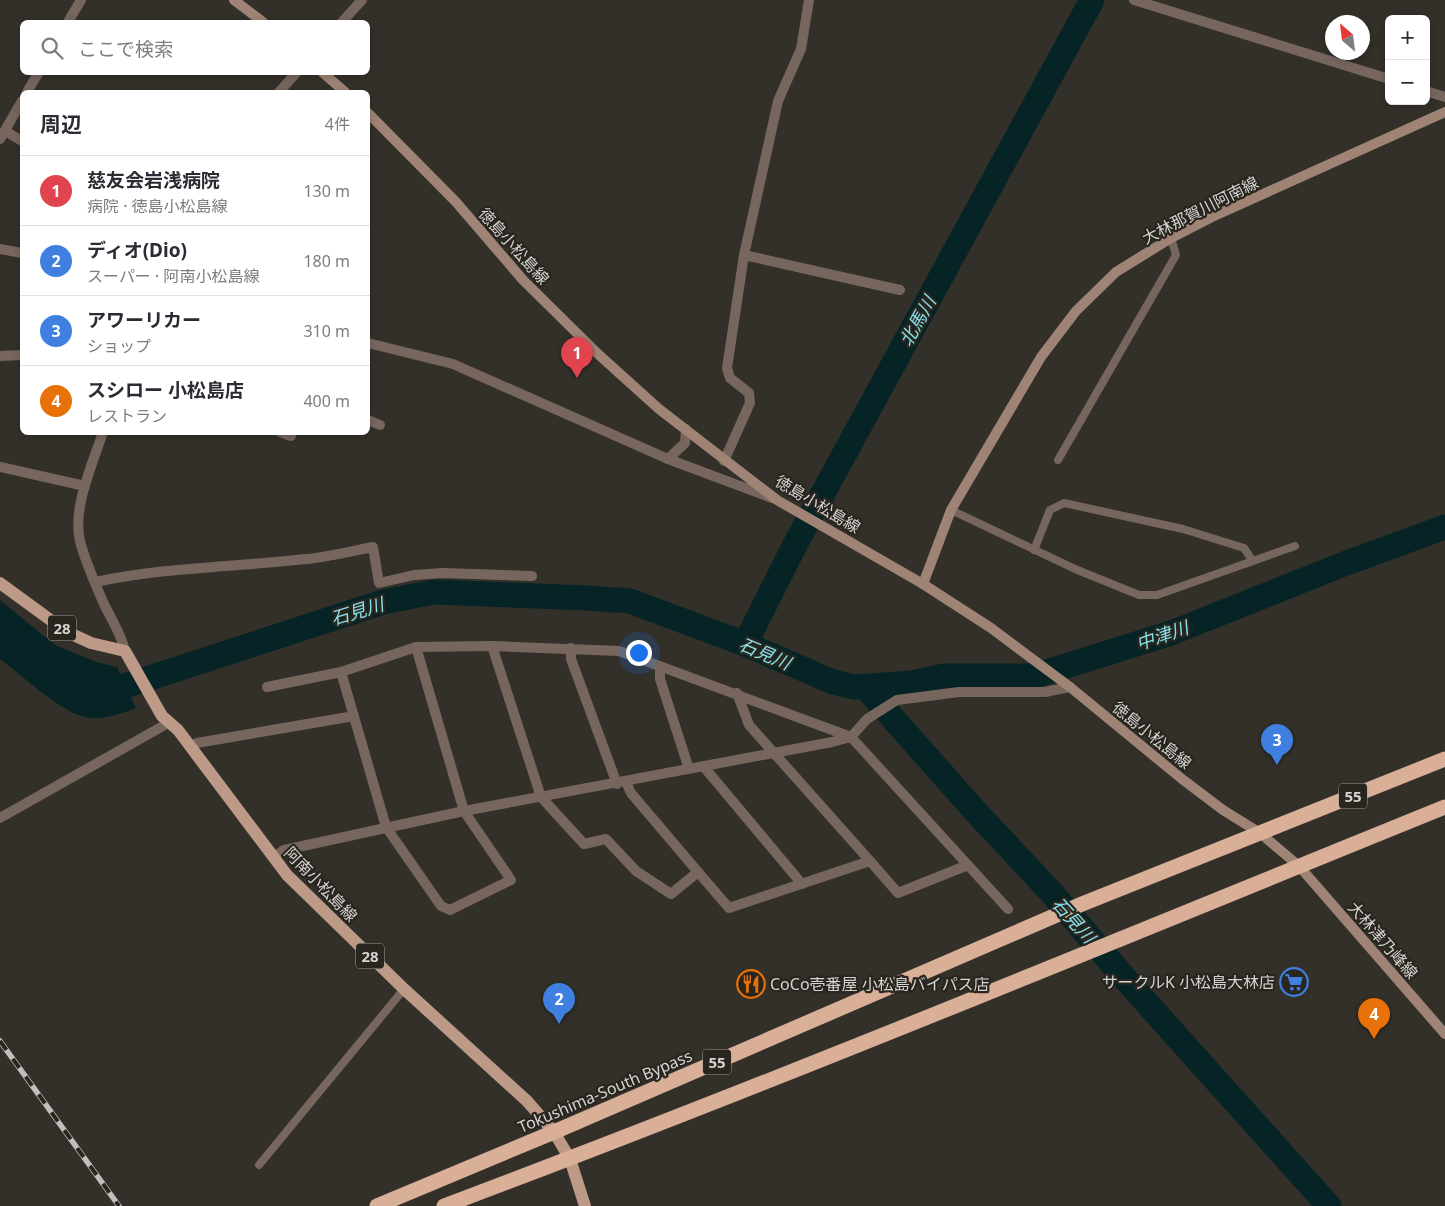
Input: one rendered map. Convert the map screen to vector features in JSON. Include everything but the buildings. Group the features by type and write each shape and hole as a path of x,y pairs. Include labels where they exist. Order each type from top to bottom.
{"highway":[{"name":"55","path":"1260,833 1445,758"},
{"name":"55","path":"444,1206 570,1159 1128,937 1445,808"},
{"name":"Tokushima-South Bypass","path":"377,1206 554,1132 1055,915 1260,833"}],"main road":[{"path":"234,0 260,20"},
{"path":"325,75 343,90"},
{"name":"大林那賀川阿南線","path":"923,584 951,510 1041,357 1076,311 1116,272 1171,238 1212,217 1445,112"},
{"name":"徳島小松島線","path":"370,115 456,202 530,287 598,354 686,430 777,500 923,584 991,628 1070,687 1182,779 1223,810 1260,833 1299,866"},
{"name":"28","path":"0,583 67,632 91,643 127,654"},
{"name":"阿南小松島線","path":"127,654 162,716 170,722 191,746 287,875 404,989 527,1101 554,1132 570,1159 585,1206"},
{"name":"大林津乃峰線","path":"1299,866 1445,1034"}],"street":[{"path":"69,20 81,0"},
{"path":"344,20 362,0"},
{"path":"724,460 750,403 749,393 730,378 727,368 744,255 778,101 801,49 809,0"},
{"path":"1134,0 1171,10 1208,25 1385,78"},
{"path":"29,90 37,75"},
{"path":"280,90 294,75"},
{"path":"1430,91 1445,96"},
{"path":"20,105 3,135 20,140"},
{"path":"0,249 20,253"},
{"path":"744,255 900,290"},
{"path":"370,344 453,364 668,459 777,500"},
{"path":"0,356 20,354"},
{"path":"370,421 380,425"},
{"path":"668,459 685,443 686,430"},
{"path":"102,435 85,486 79,528 80,541 96,582 123,639 127,654"},
{"path":"0,467 85,486"},
{"path":"96,582 207,566 306,559 374,547 379,583 414,575 434,574 532,576"},
{"path":"492,646 541,797 584,844 606,839 636,871 671,894 698,872"},
{"path":"267,687 341,672 416,647 492,646 619,650 852,737 1008,909"},
{"path":"341,672 386,827 441,906 450,910 511,880 464,811 416,647"},
{"path":"571,648 571,660 622,783 729,908 870,861"},
{"path":"660,666 660,679 689,769"},
{"path":"272,857 284,850 386,827 775,754 852,737 867,719 891,703 959,692 1045,692 1070,687"},
{"path":"737,693 749,725 898,893 968,865"},
{"path":"191,746 197,743 354,716"},
{"path":"0,818 170,722"},
{"path":"704,767 802,884"}],"lane":[{"path":"1058,460 1176,255 1171,238"},
{"path":"1034,550 1050,510 1064,503 1183,529 1244,548 1252,560"},
{"path":"951,510 1034,550 1139,595 1157,595 1295,546"},
{"path":"259,1165 404,989"}],"water":[{"path":"0,600 55,645 96,662 117,667 136,708 108,717 90,718 68,710 31,684 0,659"}],"waterway":[{"name":"北馬川","path":"745,644 798,539 1092,0"},
{"name":"石見川","path":"94,683 122,687 383,602 434,592 630,601 745,644 833,682 855,687 912,683 944,676 1034,676 1171,633 1344,564 1445,527"},
{"name":"石見川","path":"866,688 976,812 1050,891 1127,981 1329,1206"}],"railway":[{"path":"0,1041 119,1206"}],"place":[{"name":"慈友会岩浅病院","path":"577,378"},
{"name":"アワーリカー","path":"1277,765"},
{"name":"サークルK 小松島大林店","path":"1294,982"},
{"name":"CoCo壱番屋 小松島バイパス店","path":"751,984"},
{"name":"ディオ(Dio)","path":"559,1024"},
{"name":"スシロー 小松島店","path":"1374,1039"}],"water label":[{"name":"中津川","path":"1162,635"}]}
